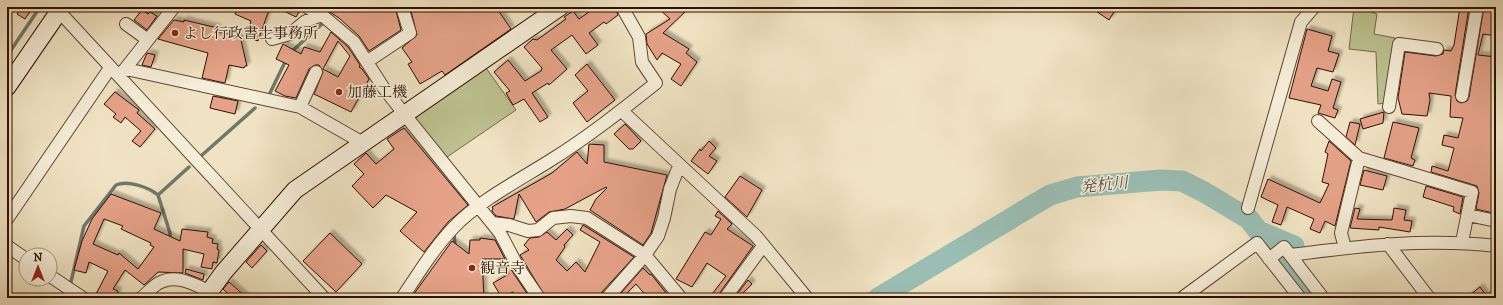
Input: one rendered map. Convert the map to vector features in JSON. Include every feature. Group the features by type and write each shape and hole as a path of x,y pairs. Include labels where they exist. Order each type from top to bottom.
{"street":[{"path":"122,73 174,7"},
{"path":"307,7 322,15 337,26 354,42 368,61 383,87 492,223 539,298"},
{"path":"368,61 410,33 402,7"},
{"path":"141,298 160,282 170,279 184,280 207,294 259,230 295,190 560,7"},
{"path":"402,298 429,258 454,226 478,207 570,148 622,111 656,83 652,73 642,62 639,37 622,7"},
{"path":"1248,208 1301,22 1314,7"},
{"path":"1462,96 1477,7"},
{"path":"7,87 59,9 110,68 122,73 300,107 363,143"},
{"path":"272,39 290,34 306,21 322,15"},
{"path":"126,24 148,40"},
{"path":"1388,107 1399,44 1436,49"},
{"path":"7,218 110,68"},
{"path":"300,107 316,72"},
{"path":"122,73 259,230 324,298"},
{"path":"622,111 679,166 756,236 807,298"},
{"path":"1318,121 1359,158 1472,192 1462,242"},
{"path":"1345,248 1341,233 1359,158"},
{"path":"607,298 646,255 658,236 664,218 670,189 679,166"},
{"path":"1468,215 1496,221"},
{"path":"492,223 509,225 528,231 538,230 553,218 571,216 587,218 646,255 681,298"},
{"path":"1269,259 1287,251 1388,244 1462,242 1496,246"},
{"path":"1182,298 1257,243 1300,298"},
{"path":"1388,244 1429,298"},
{"path":"7,246 18,254"},
{"path":"725,298 763,246"},
{"path":"1287,251 1323,298"},
{"path":"58,282 78,295"}],"green space":[{"path":"1354,7 1371,7 1369,11 1377,14 1374,34 1395,38 1386,103 1378,104 1376,52 1349,49"},
{"path":"486,68 516,110 444,159 415,123 416,117"}],"building":[{"path":"22,7 33,7 25,19 17,14"},
{"path":"238,7 270,7 258,41 246,37 251,21 235,14"},
{"path":"276,7 300,7 300,10 296,17"},
{"path":"322,7 395,7 401,30 369,51 359,36 339,18"},
{"path":"410,7 496,7 511,29 445,75 442,71 420,84 408,64 412,62 402,48 417,35"},
{"path":"596,7 615,7 618,15 606,24 604,22 589,33 598,45 586,54 572,35 551,50 567,69 549,85 548,83 532,93 548,117 540,122 524,99 513,105 506,93 510,91 494,72 508,60 525,81 541,71 542,68 524,47 533,39 537,40 566,19 564,17 573,11 579,19"},
{"path":"657,7 690,7 663,33 689,49 686,53 697,62 681,86 671,79 681,64 662,53 657,60 647,44 646,34 670,19"},
{"path":"1090,7 1117,7 1109,20"},
{"path":"1460,7 1469,7 1455,95 1457,101 1461,103 1467,101 1469,97 1484,7 1496,7 1496,36 1483,34 1478,55 1496,57 1496,199 1493,213 1476,209 1479,193 1477,186 1431,172 1432,166 1448,171 1454,148 1442,145 1444,135 1458,138 1463,118 1450,117 1451,96 1429,93 1430,100 1427,116 1402,114 1398,98 1405,52 1436,56 1443,54 1444,50 1451,51 1454,45"},
{"path":"142,10 148,14 150,12 157,16 147,30 134,20"},
{"path":"174,20 184,22 184,20 218,28 217,32 240,36 247,66 244,68 229,65 225,83 202,78 208,53 158,39"},
{"path":"1307,29 1332,36 1328,51 1339,54 1333,72 1317,68 1311,86 1328,91 1332,79 1341,82 1333,108 1338,110 1335,118 1318,113 1321,105 1289,98"},
{"path":"331,32 348,47 360,65 359,67 369,79 351,112 314,94 323,72 319,65 315,65 309,69 296,98 285,96 275,91 289,65 276,59 283,44 301,54 304,47 320,52","holes":["338,41 350,56 338,77 323,69"]},
{"path":"147,53 155,55 151,67 142,65"},
{"path":"587,64 615,100 587,122 573,103 588,91 575,75"},
{"path":"115,92 139,110 137,113 155,129 140,147 132,141 141,131 125,117 121,123 113,117 116,114 104,104"},
{"path":"213,96 238,101 235,114 210,108"},
{"path":"1384,112 1383,123 1363,129 1360,119"},
{"path":"1350,122 1360,124 1355,145 1346,137"},
{"path":"1393,122 1419,128 1411,158 1415,160 1413,166 1384,158"},
{"path":"625,124 641,141 633,149 629,149 614,134"},
{"path":"404,128 468,205 448,222 424,252 400,231 417,212 386,195 373,208 352,186 364,174 354,164 366,153 376,164 394,149 387,139"},
{"path":"709,141 716,148 709,156 717,161 708,174 691,161 700,149 701,151"},
{"path":"1329,141 1351,161 1335,226 1325,221 1320,233 1310,229 1314,219 1287,207 1281,225 1272,222 1278,205 1261,197 1268,179 1320,203 1329,184 1322,182 1328,154 1325,152"},
{"path":"589,144 604,145 604,162 667,175 651,233 643,245 590,210 596,199 607,188 606,187 565,209 549,212 536,222 519,194 514,219 496,216 492,211 492,207 552,173 577,152 587,164"},
{"path":"1364,170 1387,176 1383,190 1360,185"},
{"path":"740,176 762,190 747,217 725,197"},
{"path":"1426,186 1463,197 1460,214 1453,211 1454,207 1423,197"},
{"path":"111,194 161,213 154,229 180,241 182,229 208,232 207,237 213,239 212,243 218,244 217,249 219,250 217,263 213,262 212,269 201,267 204,254 183,249 183,273 158,272 144,285 125,270 113,289 118,291 116,298 94,298 108,271 89,262 86,273 74,270 82,241 92,219","holes":["104,219 123,226 121,229 151,243 150,245 154,247 138,269 119,253 118,255 93,244"]},
{"path":"1355,208 1360,209 1357,219 1392,220 1394,208 1406,210 1404,220 1412,221 1410,232 1379,227 1379,230 1350,228"},
{"path":"718,211 732,224 727,229 753,246 719,294 718,298 709,298 726,276 707,263 692,287 676,279 705,232 711,235 721,219 715,216"},
{"path":"583,225 634,257 601,293 600,298 546,298 520,255 529,250 524,245 530,238 539,237 547,232 556,240 567,229 573,235 564,245 565,247 556,260 567,271 576,262 585,272 600,242 580,230"},
{"path":"330,233 362,264 336,292 303,261"},
{"path":"480,238 495,240 505,259 482,259 484,298 411,298 452,241 469,254 470,240 480,240"},
{"path":"261,245 267,251 252,268 246,262"},
{"path":"507,262 530,298 517,298 513,292 502,298 493,283 509,274 504,264"},
{"path":"643,268 650,275 651,274 670,298 648,298 636,284 624,296 621,293"},
{"path":"186,269 204,274 203,280 185,273"},
{"path":"748,280 752,284 738,298 734,298"},
{"path":"229,282 247,298 233,298 223,289"},
{"path":"1480,287 1488,298 1466,298"}],"waterway":[{"path":"7,56 40,7"},
{"path":"290,53 326,22"},
{"path":"269,95 286,60"},
{"path":"201,156 255,108"},
{"path":"170,240 170,233 158,195 189,167"},
{"name":"発杭川","path":"878,298 1050,195 1077,187 1161,180 1182,181 1204,192 1249,219 1310,298"},
{"path":"70,286 84,226 116,185 126,183 138,185 149,189 158,195"},
{"path":"455,247 454,234 456,232"},
{"path":"1263,233 1294,246"}],"place":[{"name":"よし行政書士事務所","path":"175,33"},
{"name":"加藤工機","path":"339,92"},
{"name":"観音寺","path":"472,268"}]}
